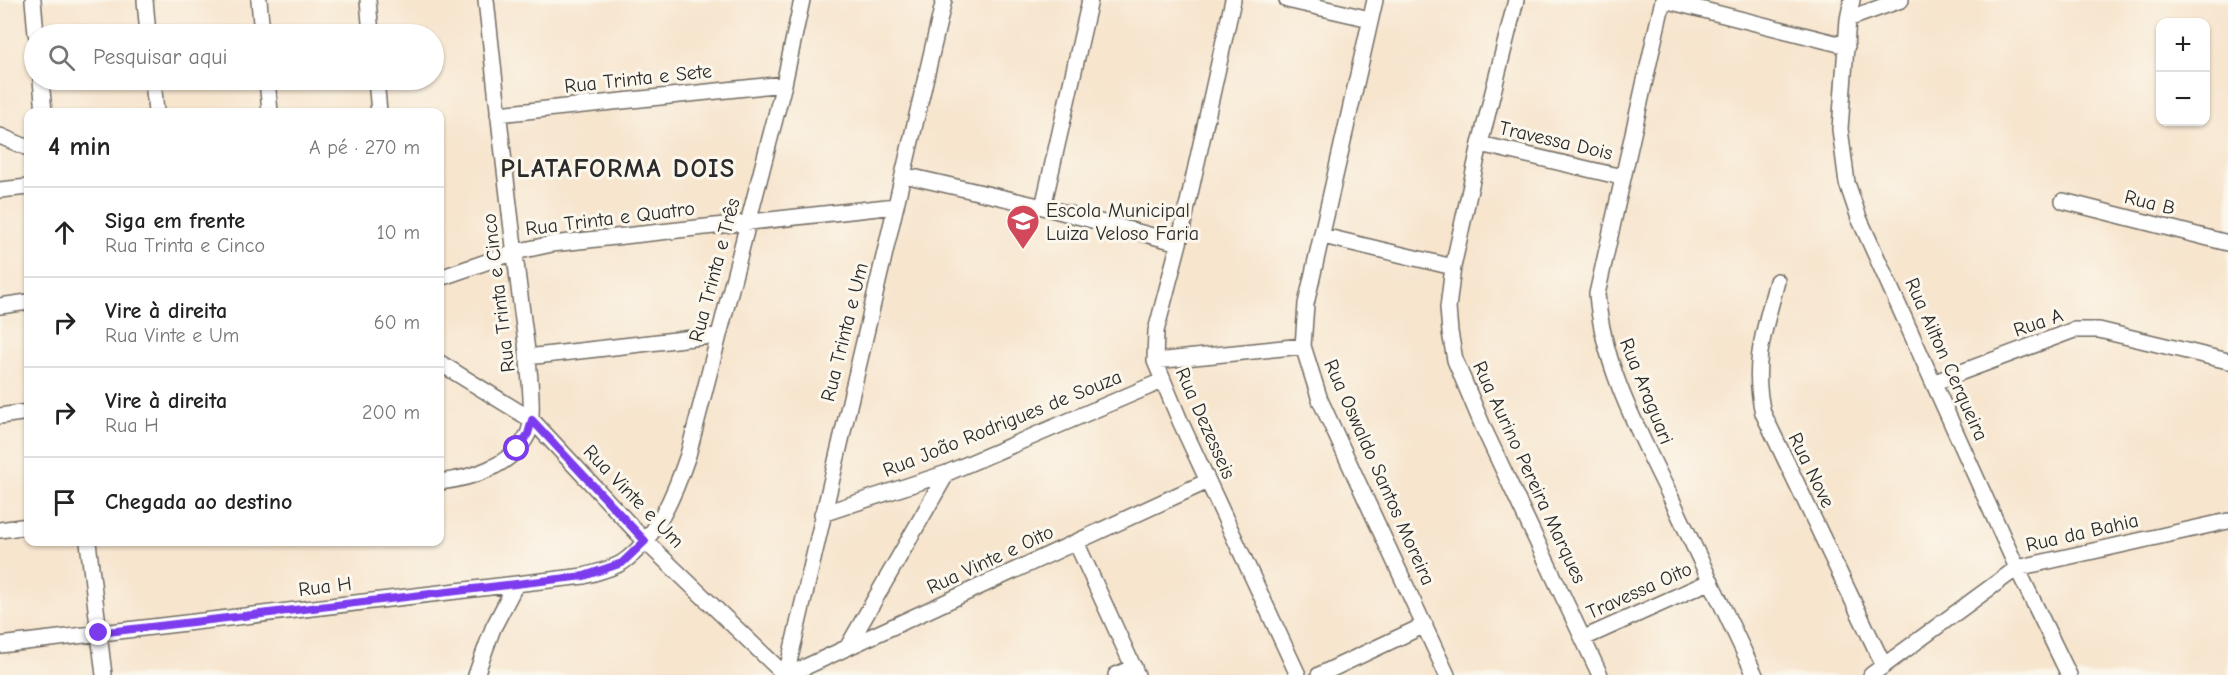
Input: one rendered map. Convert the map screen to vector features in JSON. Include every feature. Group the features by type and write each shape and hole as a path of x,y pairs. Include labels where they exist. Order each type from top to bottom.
{"street":[{"path":"33,0 35,24"},
{"path":"145,0 147,24"},
{"path":"259,0 261,24"},
{"path":"368,0 370,24"},
{"name":"Rua Trinta e Cinco","path":"486,0 527,357 532,420"},
{"name":"Rua Trinta e Três","path":"645,541 670,500 688,455 784,84 802,0"},
{"name":"Rua Trinta e Um","path":"787,675 822,514 944,0"},
{"path":"1043,207 1090,0"},
{"name":"Rua Dezesseis","path":"1233,0 1179,243 1156,331 1155,361 1162,381 1298,675"},
{"path":"1287,0 1370,19"},
{"name":"Rua Oswaldo Santos Moreira","path":"1375,0 1306,304 1303,346 1320,400 1447,675"},
{"name":"Rua Aurino Pereira Marques","path":"1516,0 1480,144 1453,267 1448,308 1450,332 1455,360 1484,429 1600,675"},
{"path":"1663,0 1846,46"},
{"name":"Rua Araguari","path":"1663,0 1597,294 1599,319 1604,342 1631,415 1755,675"},
{"name":"Rua Ailton Cerqueira","path":"1852,0 1848,19 1840,129 1847,183 1859,218 2017,568 2069,675"},
{"path":"1848,19 1901,0"},
{"name":"Rua Trinta e Sete","path":"498,114 784,84"},
{"path":"42,90 44,108"},
{"path":"154,90 156,108"},
{"path":"268,90 270,108"},
{"path":"377,90 379,108"},
{"path":"0,136 24,146"},
{"name":"Travessa Dois","path":"1480,144 1622,177"},
{"path":"904,175 1043,207 1179,243"},
{"path":"0,190 24,187"},
{"name":"Rua B","path":"2063,201 2228,243"},
{"name":"Rua Trinta e Quatro","path":"444,277 515,252 552,244 896,206"},
{"path":"1323,236 1453,267"},
{"name":"Rua Nove","path":"1776,281 1758,364 1758,394 1763,413 1884,666"},
{"path":"0,306 24,303"},
{"name":"Rua A","path":"1935,382 2074,330 2099,330 2228,361"},
{"path":"527,357 719,335"},
{"path":"1155,361 1303,346"},
{"name":"Rua Vinte e Um","path":"444,365 532,420 645,541 787,675"},
{"name":"Rua João Rodrigues de Souza","path":"822,514 947,473 1162,381"},
{"path":"0,416 24,413"},
{"path":"444,481 472,476 501,462 517,449 528,434 532,420"},
{"path":"847,648 947,473"},
{"name":"Rua Vinte e Oito","path":"787,675 1208,481"},
{"name":"Rua da Bahia","path":"1871,675 2017,568 2228,520"},
{"path":"0,530 24,527"},
{"name":"Rua H","path":"0,645 584,576 622,563 645,541"},
{"path":"1076,542 1135,671 1116,675"},
{"path":"88,546 104,675"},
{"name":"Travessa Oito","path":"1584,639 1711,581"},
{"path":"476,675 493,628 516,584"},
{"path":"1319,675 1425,626"}],"place":[{"name":"Escola Municipal Luiza Veloso Faria","path":"1023,250"}],"district":[{"name":"PLATAFORMA DOIS","path":"618,168"}],"route":[{"path":"99,633 584,576 622,563 645,541 532,420 528,434 517,449"}]}
